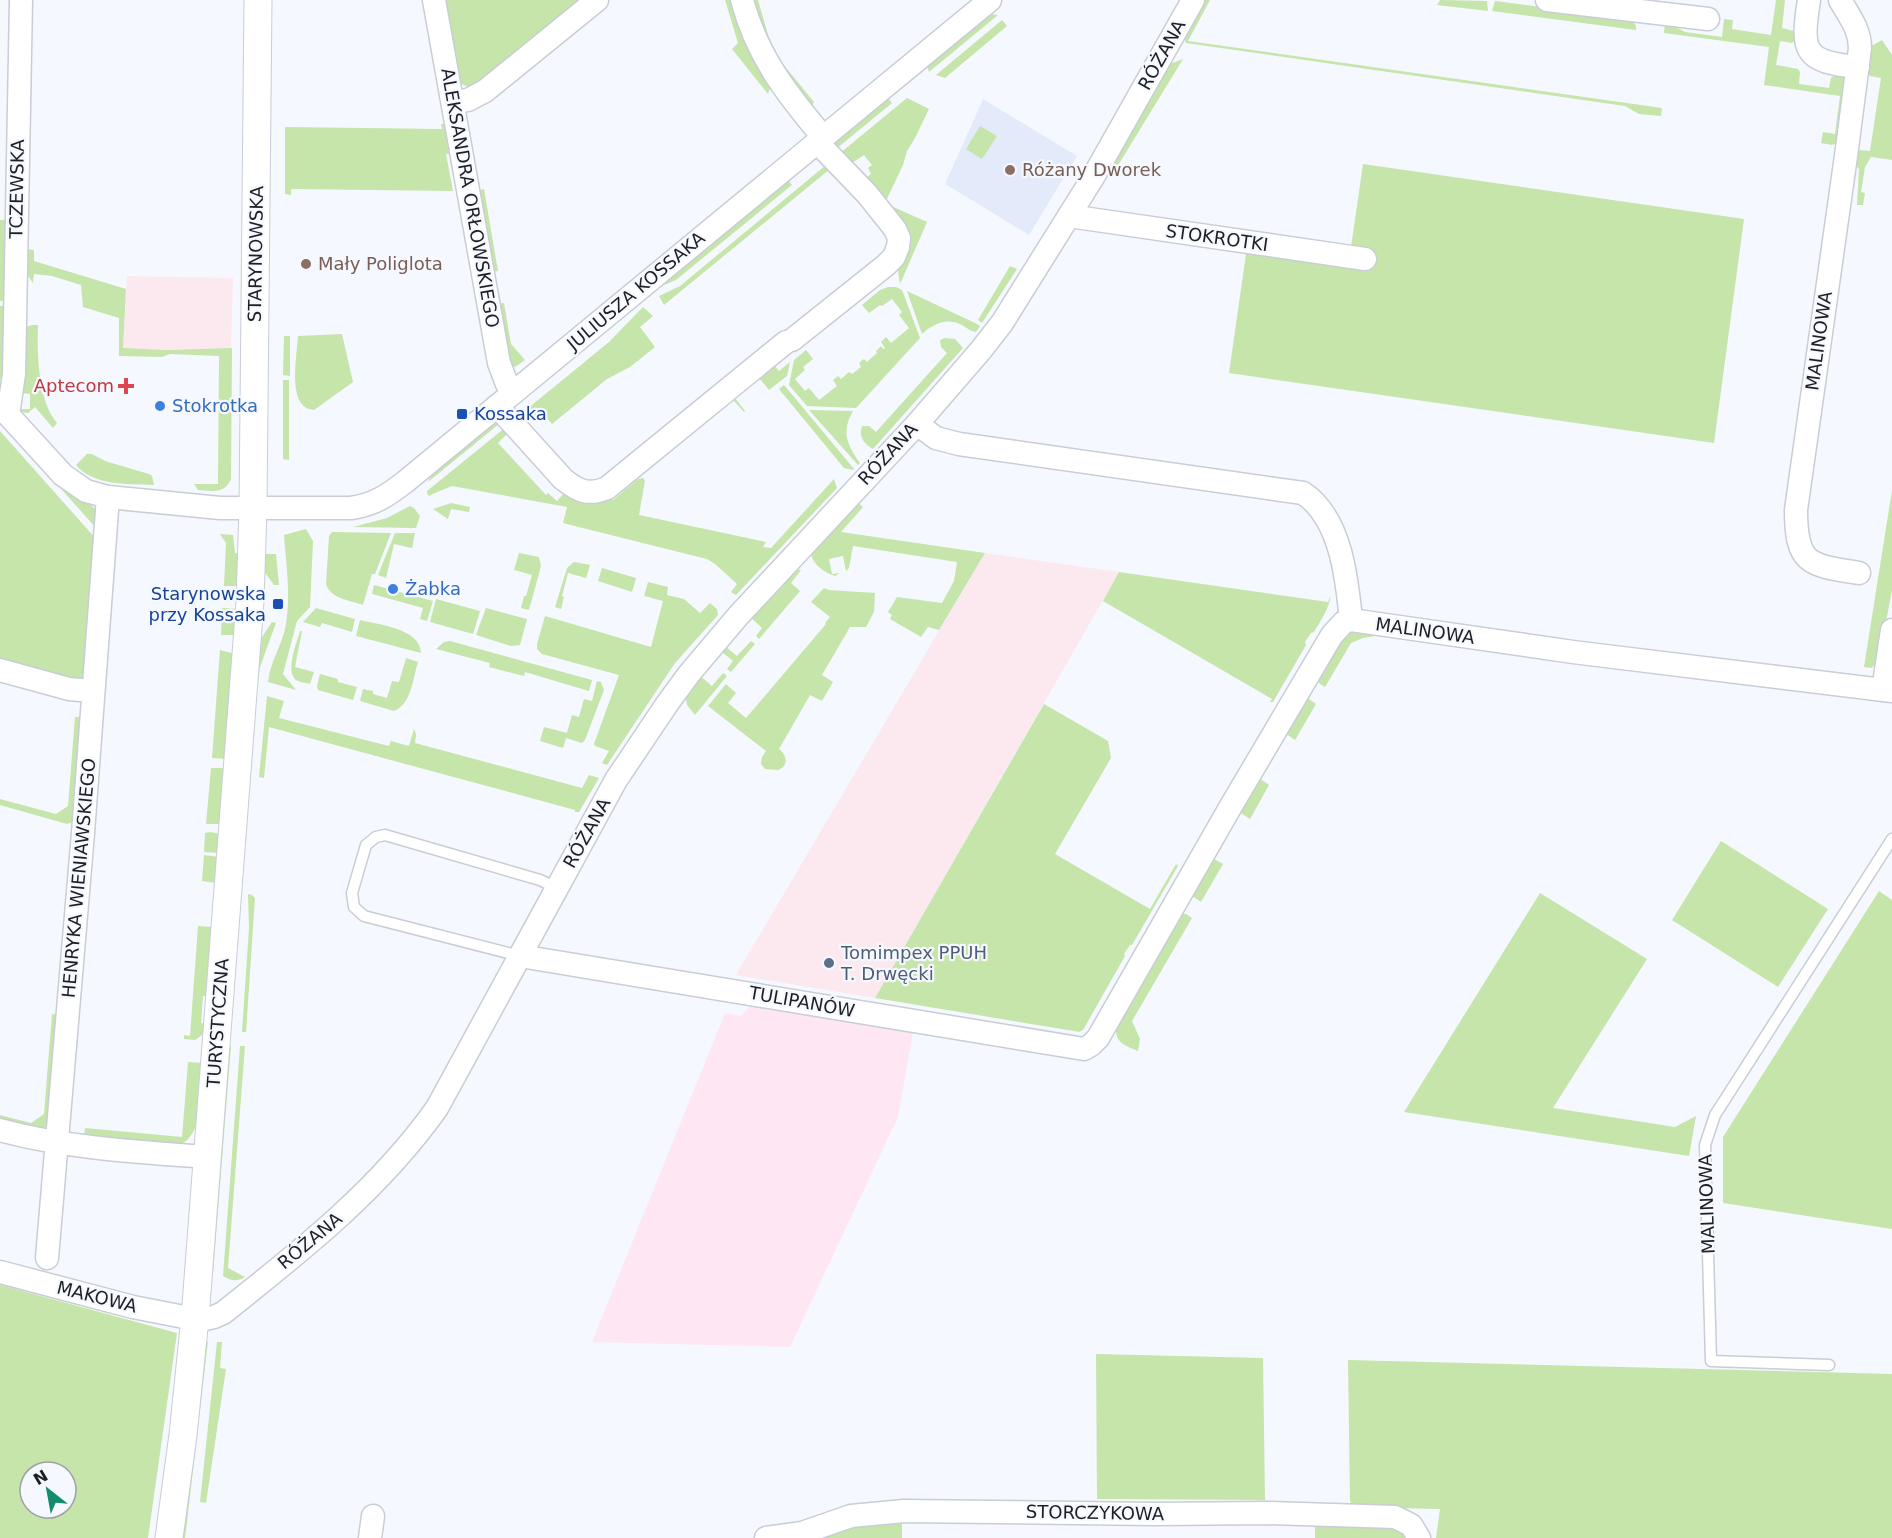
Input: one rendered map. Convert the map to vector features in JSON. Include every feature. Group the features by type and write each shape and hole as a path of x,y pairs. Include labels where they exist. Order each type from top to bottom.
{"street":[{"name":"TCZEWSKA","path":"4,410 14,374 9,83 21,0"},
{"name":"STARYNOWSKA","path":"253,508 258,0"},
{"name":"ALEKSANDRA ORŁOWSKIEGO","path":"434,0 499,363 507,384 505,399"},
{"path":"454,102 468,100 485,91 597,0"},
{"path":"505,399 563,479 573,487 585,492 596,493 613,483 894,257 899,238 895,229 867,194 836,164 768,66 747,21 742,0"},
{"name":"JULIUSZA KOSSAKA","path":"4,410 63,475 86,490 108,497 220,508 351,508 378,501 405,482 990,0"},
{"name":"RÓŻANA","path":"195,1318 205,1319 223,1313 322,1233 394,1162 423,1128 437,1108 616,780 689,674 793,555 916,423 1002,323 1070,216 1193,0"},
{"path":"1547,0 1708,19"},
{"path":"1809,0 1804,31 1806,44 1815,57 1828,63 1858,67"},
{"name":"MALINOWA","path":"1839,0 1856,26 1860,37 1858,67 1796,510 1796,527 1797,543 1802,554 1813,563 1824,568 1858,573"},
{"name":"STOKROTKI","path":"1070,216 1365,259"},
{"name":"MALINOWA","path":"916,423 936,438 959,444 1303,493 1318,505 1333,532 1347,580 1351,621"},
{"name":"HENRYKA WIENIAWSKIEGO","path":"47,1258 82,844 108,497"},
{"name":"TURYSTYCZNA","path":"169,1538 183,1435 195,1318 250,602 253,508"},
{"name":"MALINOWA","path":"1084,1049 1098,1038 1332,635 1344,622 1351,621 1573,652 1887,690"},
{"path":"1887,690 1892,630"},
{"path":"0,670 69,689 93,692"},
{"name":"TULIPANÓW","path":"520,956 1084,1049"},
{"path":"0,1130 57,1143 207,1157"},
{"name":"MAKOWA","path":"0,1272 133,1307 195,1318"},
{"name":"STORCZYKOWA","path":"766,1538 802,1533 851,1516 904,1511 1155,1515 1267,1513 1395,1517 1411,1525 1419,1538"}],"lane":[{"name":"RÓŻANA","path":"520,956 364,916 354,907 352,893 366,845 376,837 385,835 540,880 557,888"},
{"name":"MALINOWA","path":"1829,1365 1711,1361 1705,1145 1715,1115 1892,838"}],"shaded area":[{"name":"Różany Dworek","path":"983,99 1077,156 1029,235 945,184"},
{"path":"127,276 233,278 231,348 167,350 123,348"},
{"path":"985,553 1119,572 875,998 736,975"},
{"path":"751,1005 913,1032 898,1117 790,1347 592,1342 725,1013 741,1016"}],"green space":[{"path":"443,0 584,0 480,85 470,87 457,79"},
{"path":"725,0 734,0 771,85 768,94 732,49 738,43"},
{"path":"751,0 758,0 773,52 814,102 810,109 779,69"},
{"path":"1204,0 1210,0 1188,41 1662,108 1661,116 1639,114 1625,106 1186,43 1183,36"},
{"path":"1440,0 1487,1 1488,11 1437,5"},
{"path":"1776,0 1785,0 1782,28 1794,31 1796,40 1792,43 1780,41 1776,65 1798,69 1799,84 1829,88 1831,78 1835,75 1846,77 1838,142 1832,145 1821,143 1823,132 1835,134 1840,96 1764,85 1769,47 1664,33 1665,23 1685,32 1722,37 1724,19 1733,20 1732,29 1771,35"},
{"path":"1495,1 1631,18 1636,30 1492,11"},
{"path":"989,14 998,15 929,72 927,66"},
{"path":"1002,20 1007,26 945,78 936,75"},
{"path":"1882,40 1892,55 1892,160 1871,157 1865,167 1861,192 1865,193 1863,205 1857,205 1859,169 1854,163 1857,152 1870,151 1881,78 1870,76 1868,73 1868,48"},
{"path":"1183,59 1117,167 1112,164 1167,65"},
{"path":"888,98 892,103 836,149 835,144 838,138"},
{"path":"907,98 929,109 907,151 885,203 865,179 871,174 868,168 872,165 864,155 852,163 839,154"},
{"path":"441,124 444,124 449,154 446,154 453,191 291,189 291,195 285,194 285,127 442,129"},
{"path":"980,126 997,136 982,159 966,149"},
{"path":"1363,164 1744,219 1714,443 1229,373 1249,233 1351,247"},
{"path":"826,165 830,169 664,305 659,296 680,286"},
{"path":"788,180 792,185 676,280 659,287"},
{"path":"484,189 498,271 491,272 477,191"},
{"path":"891,206 927,222 900,284 889,209"},
{"path":"0,220 8,220 8,301 0,301"},
{"path":"26,249 34,250 34,261 126,289 123,348 167,350 232,348 231,479 225,487 208,491 198,490 194,484 218,484 219,356 170,354 162,357 119,356 119,318 83,307 81,285 52,276 34,274 33,283 21,266"},
{"path":"1010,266 1017,269 982,323 978,320"},
{"path":"888,287 902,290 920,338 856,408 807,406 789,385 794,360 806,350 813,359 803,367 805,370 795,379 805,391 809,388 819,400 837,386 833,380 838,376 841,379 849,372 852,374 861,367 859,363 864,359 867,362 881,346 885,348 881,342 886,337 891,343 909,328 899,315 902,312 892,299 869,313 862,305 880,290"},
{"path":"907,291 980,326 976,332 956,323 946,322 931,327 922,334"},
{"path":"504,303 511,344 525,360 515,367 509,364 497,304"},
{"path":"0,306 8,306 3,378 0,379"},
{"path":"643,307 653,316 640,327 655,347 630,367 607,379 552,424 541,411 529,422 521,414 609,342"},
{"path":"38,325 40,377 46,402 57,423 53,428 35,407 28,413 21,412 21,409 30,409 30,394 21,393 26,327"},
{"path":"342,334 353,382 314,410 307,408 300,402 295,384 298,336"},
{"path":"284,336 290,336 290,376 283,375"},
{"path":"955,339 963,348 873,449 870,447 861,436 862,426 869,426 876,432 947,353 941,347 940,340"},
{"path":"790,362 787,376 769,390 759,378 735,398 744,412 733,400 690,435 686,430 773,364 779,371"},
{"path":"283,380 289,380 289,460 283,459"},
{"path":"784,385 853,470 844,468 779,389"},
{"path":"809,410 853,411 847,425 847,438 860,463 858,465"},
{"path":"499,424 428,482 432,473 487,427"},
{"path":"506,427 509,432 498,443 546,495 548,493 557,501 566,491 609,495 613,500 638,479 643,478 645,481 639,515 766,542 763,547 771,548 834,479 837,488 736,595 731,592 737,584 707,559 563,523 567,507 452,486 428,496 427,491"},
{"path":"0,431 97,540 86,674 79,680 0,663"},
{"path":"87,454 149,474 152,476 154,485 123,484 92,477 76,465"},
{"path":"56,483 96,509 99,514 95,527"},
{"path":"1892,490 1892,590 1879,658 1872,668 1864,667"},
{"path":"857,502 863,507 841,532 985,553 939,630 928,627 921,637 890,619 892,615 888,612 897,597 942,603 954,581 957,562 853,546 849,568 846,571 843,556 829,559 832,574 840,573 835,576 823,570 814,561 811,553"},
{"path":"451,503 470,507 469,512 451,509 448,519 433,509"},
{"path":"410,506 420,516 416,528 353,527 387,518"},
{"path":"306,529 313,541 310,607 297,621 283,674 296,690 268,682 284,631 287,613 288,580 284,535"},
{"path":"332,532 391,533 375,574 372,574 363,605 336,596 328,589 326,584 329,536"},
{"path":"395,533 415,533 412,548 394,544 386,578 378,575"},
{"path":"220,534 233,535 235,553 242,554 239,586 224,586 226,543"},
{"path":"519,553 539,557 541,566 529,610 521,608 532,575 514,570"},
{"path":"263,554 276,554 279,585 274,585 263,570"},
{"path":"574,562 590,565 586,578 568,573 561,609 555,607 567,568"},
{"path":"602,568 636,578 632,592 598,581"},
{"path":"795,569 801,570 791,583 800,591 759,639 756,636 762,628 750,617"},
{"path":"1119,572 1328,602 1331,595 1322,619 1305,642 1306,645 1273,702 1270,702 1272,699 1103,601"},
{"path":"648,582 668,587 667,595 684,599 700,613 710,603 717,609 718,615 675,663 607,765 602,763 609,751 594,744 619,675 542,654 537,649 537,644 545,616 651,647 663,601 644,596"},
{"path":"374,585 433,601 427,621 420,619 423,608 372,594"},
{"path":"824,588 875,593 874,612 866,627 850,627 822,675 833,682 822,701 810,695 779,749 785,757 784,766 778,770 765,769 761,764 766,751 708,706 726,684 736,693 728,703 746,718 826,624 830,617 811,602"},
{"path":"436,599 480,611 473,634 430,622"},
{"path":"222,608 238,609 236,635 221,635"},
{"path":"316,608 355,619 352,632 322,623 320,627 303,622"},
{"path":"486,608 527,619 520,645 511,646 476,635"},
{"path":"360,620 406,633 414,638 421,653 356,636"},
{"path":"272,622 276,623 260,667 258,681 255,680 258,643"},
{"path":"300,631 302,631 295,667 314,672 310,684 296,680 293,676 293,656"},
{"path":"1354,631 1476,648 1477,650 1376,636 1363,638 1351,643 1325,687 1316,679 1346,633"},
{"path":"450,641 592,680 589,691 525,672 524,676 489,667 490,663 436,649 444,642"},
{"path":"751,641 755,644 731,672 727,669 733,661 721,651 725,646 737,656"},
{"path":"220,650 235,654 227,759 212,758"},
{"path":"406,658 418,662 408,696 400,708 394,711 360,701 363,689 387,698 392,681 399,682"},
{"path":"723,673 727,676 695,715 687,705 685,693 699,675 712,686"},
{"path":"320,674 357,687 353,700 318,690"},
{"path":"597,681 601,682 604,690 585,740 582,743 566,738 563,748 540,741 544,727 567,733 572,715 579,717 584,699 592,701"},
{"path":"267,696 284,701 279,718 389,746 391,741 409,746 414,729 415,743 582,788 589,775 599,778 579,812 575,812 575,810 269,727 264,778 259,777"},
{"path":"1306,697 1316,704 1295,740 1285,733"},
{"path":"1044,704 1108,741 1111,758 1055,854 1150,909 1176,864 1178,866 1132,945 1124,954 1125,956 1083,1030 1079,1032 875,998"},
{"path":"75,717 84,717 74,822 67,824 0,805 0,799 56,814 68,806"},
{"path":"211,768 227,768 221,824 206,824"},
{"path":"1259,778 1269,785 1250,819 1239,812"},
{"path":"205,833 221,834 219,853 204,852"},
{"path":"1721,841 1828,909 1778,987 1672,920"},
{"path":"204,855 219,857 217,883 202,881"},
{"path":"1212,858 1223,864 1201,902 1191,895"},
{"path":"1879,891 1892,900 1892,1229 1723,1203 1723,1137"},
{"path":"1540,893 1647,959 1553,1108 1675,1127 1696,1116 1689,1156 1404,1112"},
{"path":"248,894 255,898 246,1032 242,1032 249,928"},
{"path":"1181,914 1192,918 1132,1021 1140,1039 1138,1051 1119,1040 1116,1027"},
{"path":"198,926 213,927 208,996 203,996 201,1023 206,1024 205,1033 195,1040 184,1039 184,1035 190,1036"},
{"path":"52,1014 60,1015 49,1123 43,1129 0,1120 0,1115 31,1123 44,1114"},
{"path":"231,1046 213,1273 210,1267 226,1049"},
{"path":"240,1046 245,1046 228,1268 245,1277 234,1280 223,1276"},
{"path":"188,1062 203,1063 200,1110 193,1131 187,1140 179,1145 84,1137 85,1128 182,1137"},
{"path":"0,1285 177,1333 148,1538 0,1538"},
{"path":"208,1341 186,1531 185,1538 180,1538 205,1344"},
{"path":"217,1342 222,1342 220,1368 226,1369 206,1503 200,1502"},
{"path":"1096,1354 1263,1358 1265,1500 1097,1499"},
{"path":"1348,1360 1892,1374 1892,1538 1436,1538 1440,1509 1352,1507 1350,1500"},
{"path":"902,1518 902,1538 807,1538 852,1521"},
{"path":"1315,1522 1393,1524 1410,1538 1315,1538"}],"place":[{"name":"Różany Dworek","path":"1010,170"},
{"name":"Mały Poliglota","path":"306,264"},
{"name":"Aptecom","path":"126,386"},
{"name":"Stokrotka","path":"160,406"},
{"name":"Kossaka","path":"462,414"},
{"name":"Żabka","path":"393,589"},
{"name":"Starynowska przy Kossaka","path":"278,604"},
{"name":"Tomimpex PPUH T. Drwęcki","path":"829,963"}]}
